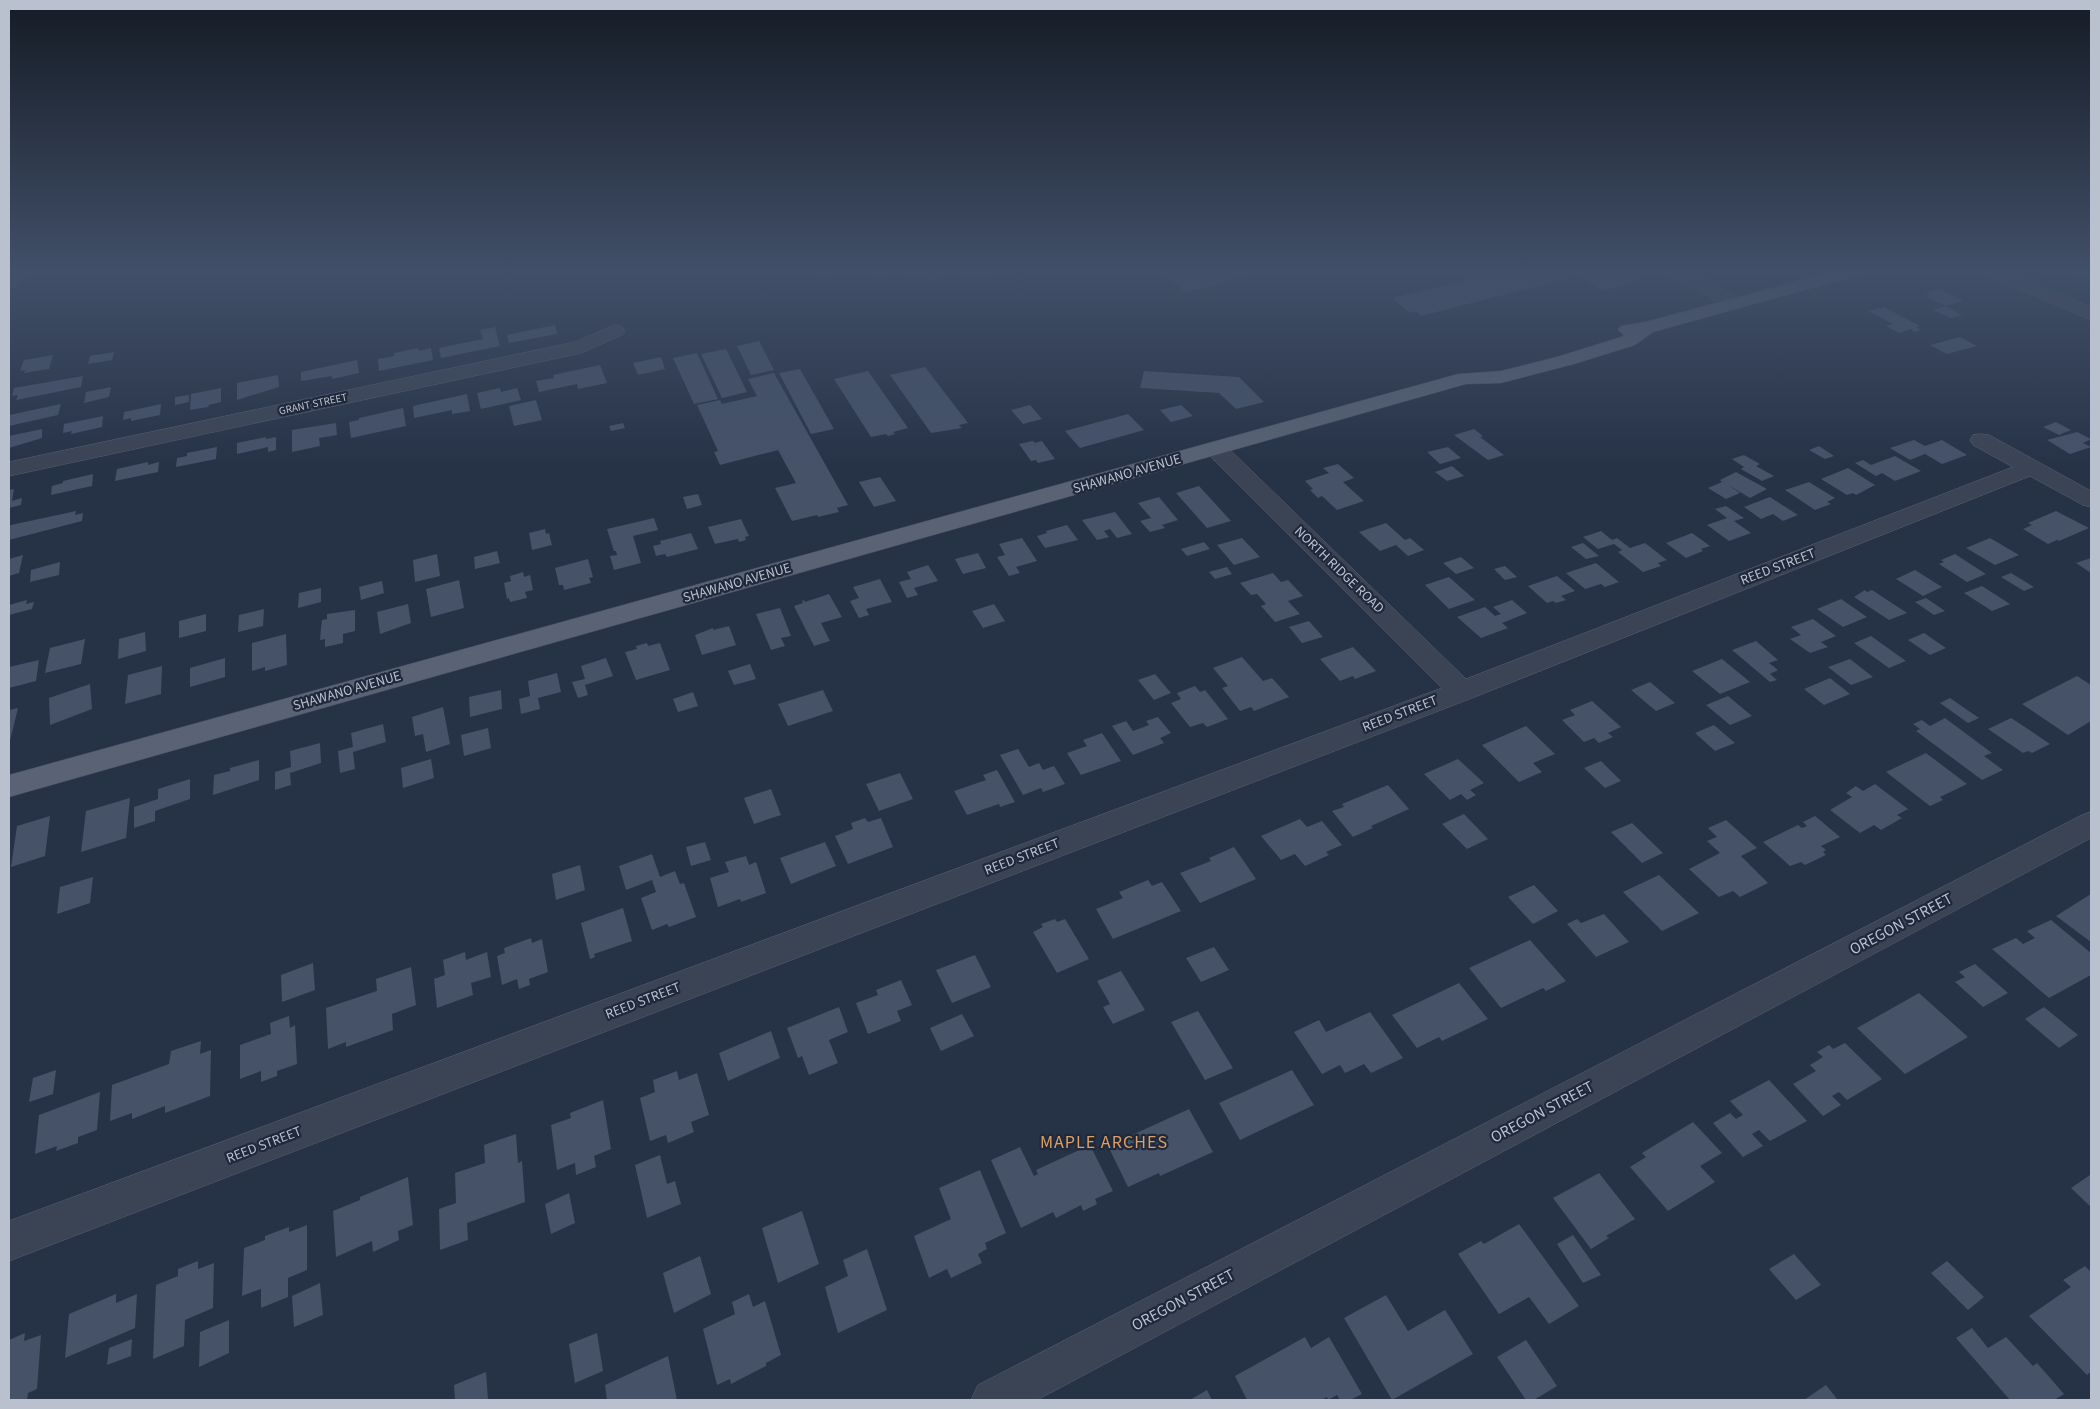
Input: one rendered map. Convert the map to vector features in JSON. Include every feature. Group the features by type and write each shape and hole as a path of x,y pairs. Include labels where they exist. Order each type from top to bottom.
{"main road":[{"name":"SHAWANO AVENUE","path":"9,786 1465,378 1500,377 1567,360 1628,341 1634,337"}],"street":[{"name":"GRANT STREET","path":"9,469 581,347 603,337"},
{"path":"1981,440 2091,500"},
{"name":"NORTH RIDGE ROAD","path":"1216,449 1462,691"},
{"name":"REED STREET","path":"9,1241 1462,691 2032,467"},
{"name":"OREGON STREET","path":"992,1400 2091,824"}],"building":[{"path":"482,337 498,337 500,346 441,358 439,348 483,339"},
{"path":"507,337 542,337 509,343"},
{"path":"1960,337 1977,346 1947,354 1930,345"},
{"path":"759,341 774,370 751,375 737,346"},
{"path":"418,348 419,351 431,348 433,360 379,371 378,359 394,356 394,353"},
{"path":"726,349 747,392 722,398 701,354"},
{"path":"114,352 112,360 88,364 90,356"},
{"path":"697,353 718,399 694,404 673,358"},
{"path":"53,355 49,369 24,373 25,370 20,371 24,360"},
{"path":"661,357 665,369 638,375 633,363"},
{"path":"357,360 359,373 332,379 332,376 301,381 301,372"},
{"path":"600,365 607,383 578,389 577,384 539,392 536,381 554,378 553,375"},
{"path":"925,367 968,423 959,425 962,428 931,433 890,375"},
{"path":"800,369 834,429 811,434 779,373"},
{"path":"868,371 908,428 893,432 895,434 888,436 886,434 871,437 834,379"},
{"path":"1144,371 1239,377 1264,402 1236,409 1219,393 1140,388"},
{"path":"774,373 848,505 837,508 839,512 792,521 775,488 796,483 778,450 720,465 714,452 718,451 697,405 720,400 722,404 757,396 748,379"},
{"path":"278,375 279,387 237,400 237,383"},
{"path":"83,376 81,387 16,400 18,395 12,396 14,388"},
{"path":"111,387 109,397 84,403 86,392"},
{"path":"221,388 221,402 209,405 208,407 190,410 191,394"},
{"path":"500,388 501,392 517,388 521,400 481,409 477,393"},
{"path":"467,394 470,411 452,414 452,410 414,418 413,406"},
{"path":"189,395 189,402 175,405 175,397"},
{"path":"536,400 542,420 514,426 509,406"},
{"path":"61,404 58,415 9,426 9,415"},
{"path":"161,404 160,415 131,421 131,418 123,420 124,412"},
{"path":"1030,405 1042,419 1023,424 1011,410"},
{"path":"1181,405 1193,416 1171,422 1160,410"},
{"path":"403,408 406,426 351,438 349,422"},
{"path":"1128,414 1144,430 1080,448 1065,431"},
{"path":"103,416 102,427 71,434 72,431 63,433 64,424"},
{"path":"2056,422 2071,430 2059,435 2043,427"},
{"path":"336,423 337,435 319,438 320,446 292,452 292,430"},
{"path":"623,423 625,428 611,431 609,426"},
{"path":"42,429 42,438 9,448 9,436"},
{"path":"1474,429 1483,436 1480,437 1504,455 1488,460 1454,435"},
{"path":"2077,432 2091,439 2083,443 2091,447 2070,454 2047,440"},
{"path":"266,437 266,439 276,437 276,450 268,452 268,447 237,454 237,443"},
{"path":"1914,440 1925,446 1942,440 1967,455 1942,464 1925,454 1910,460 1890,448"},
{"path":"1033,441 1035,443 1042,441 1055,459 1038,463 1036,460 1031,461 1019,444"},
{"path":"1819,446 1834,456 1825,459 1809,450"},
{"path":"217,447 216,459 176,467 177,458 187,456 187,453"},
{"path":"1448,447 1461,458 1440,464 1427,452"},
{"path":"1744,455 1760,464 1756,466 1774,476 1762,481 1741,469 1744,467 1732,459"},
{"path":"1895,456 1921,471 1895,481 1882,473 1876,476 1855,463 1863,460 1871,465"},
{"path":"148,462 148,465 159,462 158,472 115,481 117,469"},
{"path":"1338,464 1354,478 1343,482 1364,501 1337,510 1322,496 1318,498 1305,481 1329,473 1323,468"},
{"path":"1452,466 1464,476 1447,481 1435,472"},
{"path":"1848,468 1875,485 1856,495 1853,493 1847,495 1821,479"},
{"path":"1736,472 1767,489 1750,498 1728,485 1740,493 1726,499 1708,488 1722,482 1720,480"},
{"path":"93,474 92,486 51,495 52,486 63,483 63,481"},
{"path":"880,477 896,501 874,507 859,482"},
{"path":"1809,482 1835,498 1827,502 1831,504 1815,510 1785,490"},
{"path":"1199,486 1231,521 1207,528 1176,493"},
{"path":"14,489 12,501 22,498 21,505 9,508 9,490"},
{"path":"698,494 702,505 687,509 683,497"},
{"path":"1159,497 1178,520 1162,525 1165,528 1150,532 1140,521 1151,518 1138,503"},
{"path":"1770,497 1798,515 1783,521 1773,514 1761,519 1744,507"},
{"path":"1726,506 1744,518 1734,521 1751,533 1729,541 1707,525 1727,518 1715,509"},
{"path":"76,511 75,515 83,513 82,521 9,540 9,527 11,525"},
{"path":"2056,511 2089,528 2048,544 2023,529 2032,525 2028,523"},
{"path":"1115,512 1132,534 1117,538 1110,529 1104,531 1109,537 1097,540 1082,520"},
{"path":"654,518 658,530 633,536 641,563 614,570 610,556 617,555 607,529"},
{"path":"741,519 749,536 745,537 746,540 739,542 738,539 715,544 708,527"},
{"path":"1386,523 1405,540 1410,538 1424,550 1408,556 1396,545 1380,551 1359,532"},
{"path":"1067,525 1078,540 1045,548 1037,536 1047,533 1046,531"},
{"path":"545,529 546,534 549,533 552,545 532,550 529,533"},
{"path":"1601,531 1612,540 1617,538 1630,548 1645,543 1667,560 1658,563 1661,566 1643,572 1618,552 1622,550 1614,544 1598,549 1583,537"},
{"path":"691,533 698,549 667,557 665,554 656,556 653,546 661,544 660,541"},
{"path":"1692,533 1710,546 1686,558 1666,543"},
{"path":"1022,538 1037,561 1016,567 1020,573 1009,576 997,557 1005,555 999,544"},
{"path":"1242,538 1260,557 1234,565 1217,545"},
{"path":"1990,538 2019,555 1995,565 1966,548"},
{"path":"1204,542 1210,549 1187,556 1181,549"},
{"path":"1583,543 1599,556 1586,559 1571,547"},
{"path":"497,551 500,563 475,569 474,557"},
{"path":"978,553 986,568 963,574 955,559"},
{"path":"437,554 440,576 415,582 413,560"},
{"path":"1955,554 1986,574 1967,582 1939,564 1944,562 1941,560"},
{"path":"23,555 19,573 9,576 9,559"},
{"path":"1461,557 1474,568 1456,574 1443,563"},
{"path":"2091,558 2091,573 2076,563"},
{"path":"588,559 593,577 589,578 591,583 564,590 563,585 559,585 555,568"},
{"path":"60,562 59,575 30,582 31,570"},
{"path":"1596,563 1619,582 1605,587 1601,584 1585,589 1566,573"},
{"path":"928,565 938,581 914,588 918,595 907,598 899,582 911,579 907,572"},
{"path":"1505,566 1517,577 1505,580 1494,569"},
{"path":"1227,567 1232,574 1215,579 1209,572"},
{"path":"1915,570 1942,587 1923,596 1896,579"},
{"path":"523,572 524,577 530,575 533,590 525,592 527,598 510,602 509,598 507,599 504,583 511,581 510,576"},
{"path":"1273,573 1281,582 1288,580 1303,596 1288,601 1300,614 1275,622 1261,606 1266,604 1257,594 1251,595 1240,583"},
{"path":"2011,573 2034,587 2024,591 2001,577"},
{"path":"1557,576 1575,591 1561,596 1566,600 1547,603 1528,586"},
{"path":"1449,577 1475,600 1449,609 1425,585"},
{"path":"880,579 892,602 866,609 869,615 859,618 850,601 859,598 853,587"},
{"path":"459,580 464,608 431,617 426,589"},
{"path":"382,581 384,593 361,600 359,587"},
{"path":"1982,586 2010,604 1992,611 1964,593"},
{"path":"321,588 321,602 298,608 299,593"},
{"path":"1865,590 1867,592 1872,590 1907,613 1889,620 1854,597"},
{"path":"829,594 842,617 821,623 830,641 814,646 794,606 803,603 802,601 804,600 805,602"},
{"path":"1926,598 1945,611 1934,615 1915,602"},
{"path":"1841,599 1867,617 1843,627 1817,609"},
{"path":"27,600 26,604 34,602 32,609 9,615 9,605"},
{"path":"1512,600 1527,613 1502,623 1508,628 1481,638 1457,617 1485,607 1495,616 1501,614 1493,607"},
{"path":"408,604 411,623 380,634 377,612"},
{"path":"994,604 1005,621 983,628 972,611"},
{"path":"780,608 791,636 781,638 785,646 771,650 756,614"},
{"path":"264,609 263,626 238,632 239,615"},
{"path":"355,610 355,631 343,634 343,643 325,647 325,639 320,640 322,620 327,619 327,614"},
{"path":"206,614 206,631 179,638 179,621"},
{"path":"1813,619 1836,636 1821,642 1828,647 1810,653 1790,639 1801,635 1791,627"},
{"path":"1309,621 1323,637 1302,643 1289,627"},
{"path":"729,626 736,645 702,655 695,635 713,628 713,630"},
{"path":"145,632 146,651 118,659 119,639"},
{"path":"1924,633 1946,648 1930,655 1908,640"},
{"path":"286,634 287,665 265,671 265,667 252,671 252,643"},
{"path":"1871,636 1906,661 1889,668 1854,643"},
{"path":"85,639 81,664 45,673 50,648"},
{"path":"1756,641 1778,660 1769,663 1778,670 1770,674 1777,680 1770,682 1732,650"},
{"path":"647,643 648,646 660,643 670,670 636,680 625,652 637,649 636,646"},
{"path":"1353,647 1376,671 1355,679 1353,676 1340,681 1320,659"},
{"path":"1242,657 1263,681 1272,678 1289,697 1254,711 1251,707 1240,711 1222,688 1228,686 1213,668"},
{"path":"225,658 225,677 190,687 190,668"},
{"path":"606,658 613,676 585,685 588,695 578,698 572,682 585,679 581,666"},
{"path":"1722,659 1750,682 1720,694 1692,671"},
{"path":"1850,659 1873,677 1851,685 1828,667"},
{"path":"39,660 36,681 9,688 9,667"},
{"path":"750,664 756,679 734,685 728,671"},
{"path":"162,666 161,694 125,704 128,675"},
{"path":"557,673 561,692 538,698 540,709 521,714 519,699 530,696 528,681"},
{"path":"1155,674 1171,693 1154,700 1138,680"},
{"path":"2077,676 2091,685 2091,721 2068,735 2022,704"},
{"path":"1830,678 1850,694 1824,705 1804,689"},
{"path":"1650,682 1675,703 1656,711 1631,690"},
{"path":"90,684 92,709 50,725 49,698"},
{"path":"1195,686 1200,692 1205,690 1228,719 1207,727 1203,723 1190,727 1171,703 1181,699 1177,693"},
{"path":"501,690 502,709 470,717 469,697"},
{"path":"823,690 833,711 788,726 778,704"},
{"path":"693,692 698,706 678,712 673,699"},
{"path":"1728,696 1752,716 1730,725 1706,705"},
{"path":"1950,698 1979,718 1968,723 1940,703"},
{"path":"1592,701 1621,727 1608,733 1613,737 1599,743 1594,738 1584,742 1562,720 1575,715 1570,710"},
{"path":"443,707 450,744 426,752 423,734 415,736 412,717"},
{"path":"18,708 9,745 9,710"},
{"path":"1158,717 1171,733 1160,738 1164,743 1133,755 1112,726 1126,721 1133,731 1149,725 1146,721"},
{"path":"1945,718 1992,753 1984,756 2003,770 1982,780 1916,731 1920,729 1913,724 1922,720 1930,726"},
{"path":"2011,718 2050,744 2032,753 2028,751 2023,753 1988,729"},
{"path":"383,724 386,742 353,752 355,769 340,773 338,751 353,747 351,733"},
{"path":"1714,725 1735,743 1715,751 1695,733"},
{"path":"1526,726 1555,754 1533,763 1542,772 1519,782 1482,745"},
{"path":"488,728 491,748 464,756 461,735"},
{"path":"1102,733 1121,761 1081,775 1067,753 1087,746 1083,740"},
{"path":"320,743 321,763 290,773 291,785 275,790 275,772 291,767 290,751"},
{"path":"1018,749 1029,767 1039,763 1043,770 1054,766 1065,784 1043,792 1041,788 1023,795 1000,755"},
{"path":"1926,753 1967,784 1940,797 1943,800 1930,806 1886,772"},
{"path":"431,759 434,778 403,788 401,768"},
{"path":"1458,759 1484,783 1470,790 1476,795 1467,800 1461,794 1450,800 1424,774"},
{"path":"259,760 259,780 213,795 214,775 230,771 230,768"},
{"path":"1601,761 1621,781 1605,788 1584,768"},
{"path":"997,770 1015,802 1000,807 999,804 967,815 954,791 986,780 983,775"},
{"path":"900,773 913,799 879,811 866,784"},
{"path":"190,779 190,799 155,811 155,821 134,828 134,807 158,799 158,789"},
{"path":"1875,784 1908,809 1897,815 1902,818 1881,830 1874,825 1860,833 1830,810 1852,797 1846,793 1856,786 1863,791"},
{"path":"1388,785 1409,809 1371,826 1373,828 1353,837 1332,811 1344,807 1342,804"},
{"path":"771,789 781,815 754,824 744,798"},
{"path":"130,798 126,838 81,852 86,811"},
{"path":"1464,814 1488,839 1467,849 1442,824"},
{"path":"50,816 45,856 11,867 17,826"},
{"path":"1815,816 1840,837 1821,846 1826,850 1823,852 1826,855 1805,865 1801,862 1790,866 1763,842 1798,825 1802,828 1807,826 1803,822"},
{"path":"865,818 868,822 881,818 893,847 848,864 835,836 853,829 851,823"},
{"path":"1300,819 1307,827 1322,821 1342,845 1326,852 1329,855 1305,866 1295,854 1281,860 1261,836"},
{"path":"1726,820 1757,848 1741,856 1768,883 1740,897 1733,891 1719,897 1689,869 1720,853 1707,841 1717,837 1708,828"},
{"path":"1632,823 1663,853 1642,863 1611,832"},
{"path":"705,842 711,860 691,866 686,847"},
{"path":"825,842 836,866 791,884 780,858"},
{"path":"1234,847 1256,879 1200,903 1180,873 1211,861 1209,858"},
{"path":"652,854 660,877 675,871 680,884 684,883 696,917 669,927 667,924 652,930 641,898 656,892 652,880 626,890 619,866"},
{"path":"746,856 749,865 756,862 766,893 741,902 740,899 718,907 710,878 729,872 725,862"},
{"path":"580,865 585,890 556,900 552,874"},
{"path":"1659,875 1699,913 1662,931 1623,892"},
{"path":"93,877 90,903 57,914 60,887"},
{"path":"1148,880 1152,886 1162,882 1181,911 1113,939 1096,909 1123,898 1119,892"},
{"path":"1534,885 1558,911 1533,924 1508,897"},
{"path":"2091,894 2091,942 2056,916"},
{"path":"623,908 632,941 594,954 595,957 590,959 581,923"},
{"path":"1604,914 1629,942 1596,957 1567,924 1577,919 1581,923"},
{"path":"1055,919 1057,922 1065,919 1089,959 1057,973 1033,932 1043,927 1041,924"},
{"path":"2051,920 2091,953 2091,975 2049,998 1992,949 2016,938 2023,944 2035,938 2027,931"},
{"path":"531,938 532,943 542,939 548,972 529,979 530,985 519,989 517,979 502,985 497,956 505,953 504,948"},
{"path":"1530,940 1566,981 1546,991 1543,988 1501,1008 1469,968"},
{"path":"1214,947 1229,970 1201,982 1186,958"},
{"path":"465,952 466,960 487,952 491,977 471,983 473,995 437,1008 434,979 445,975 443,960"},
{"path":"975,955 991,987 952,1003 936,970"},
{"path":"313,963 315,990 282,1002 281,975"},
{"path":"1975,964 2008,993 1983,1007 1955,982 1965,977 1959,972"},
{"path":"411,967 416,1005 392,1014 393,1030 346,1047 346,1042 328,1049 326,1008 377,991 376,979"},
{"path":"1121,971 1145,1010 1113,1024 1103,1007 1110,1004 1097,981"},
{"path":"901,980 912,1005 897,1011 901,1021 868,1034 856,1003 878,995 876,990"},
{"path":"1459,983 1488,1019 1442,1041 1439,1037 1417,1048 1392,1015"},
{"path":"1919,993 1968,1037 1905,1074 1857,1028"},
{"path":"839,1007 848,1032 829,1040 838,1063 809,1075 802,1056 798,1058 787,1028"},
{"path":"2044,1007 2078,1035 2059,1048 2025,1019"},
{"path":"1198,1011 1233,1068 1205,1080 1171,1022"},
{"path":"1370,1012 1403,1058 1371,1073 1364,1064 1345,1073 1340,1065 1322,1074 1294,1032 1319,1020 1326,1032"},
{"path":"962,1014 974,1036 941,1051 930,1028"},
{"path":"289,1016 290,1028 295,1025 297,1064 277,1071 277,1076 261,1082 261,1071 240,1079 240,1045 271,1034 270,1023"},
{"path":"771,1031 780,1058 728,1081 719,1053"},
{"path":"201,1041 200,1054 211,1050 210,1096 165,1113 165,1106 132,1119 132,1113 110,1121 112,1085 169,1064 171,1051"},
{"path":"1845,1043 1882,1079 1847,1100 1839,1092 1832,1096 1841,1105 1823,1116 1793,1084 1816,1071 1810,1065 1823,1057 1817,1052 1829,1045 1833,1049"},
{"path":"56,1070 53,1094 29,1102 33,1078"},
{"path":"1292,1070 1314,1105 1240,1140 1219,1103"},
{"path":"677,1071 679,1080 697,1073 709,1115 691,1122 694,1132 668,1143 666,1135 650,1141 640,1098 655,1092 653,1080"},
{"path":"1769,1080 1807,1121 1770,1141 1759,1130 1752,1134 1763,1146 1743,1157 1713,1123 1730,1113 1736,1119 1743,1115 1730,1101"},
{"path":"100,1092 97,1130 78,1137 78,1143 56,1151 57,1146 35,1154 39,1115"},
{"path":"603,1100 611,1149 594,1156 596,1167 576,1175 575,1163 557,1170 551,1125 571,1118 570,1113"},
{"path":"1189,1109 1213,1152 1160,1176 1159,1173 1128,1187 1108,1146"},
{"path":"1693,1122 1722,1153 1700,1166 1715,1182 1668,1211 1630,1167 1646,1157 1642,1153"},
{"path":"516,1134 518,1163 522,1161 525,1202 467,1223 468,1240 440,1250 439,1209 456,1203 455,1173 485,1163 484,1145"},
{"path":"1090,1145 1113,1191 1095,1199 1097,1204 1083,1211 1081,1205 1056,1218 1053,1212 1021,1228 991,1160 1020,1147 1034,1176 1038,1174 1036,1170"},
{"path":"660,1155 667,1184 675,1181 681,1204 647,1218 635,1165"},
{"path":"980,1170 1006,1233 985,1243 987,1249 978,1254 982,1263 951,1278 947,1269 929,1278 914,1236 951,1219 939,1188"},
{"path":"1599,1173 1635,1219 1606,1236 1609,1238 1591,1249 1553,1198"},
{"path":"2091,1176 2091,1207 2071,1188"},
{"path":"408,1177 413,1225 398,1231 399,1240 373,1252 372,1241 336,1257 333,1211 360,1200 360,1197"},
{"path":"569,1193 575,1223 551,1234 545,1204"},
{"path":"802,1211 819,1264 778,1283 762,1228"},
{"path":"1519,1224 1579,1306 1549,1324 1529,1297 1499,1314 1458,1254 1481,1241 1484,1244"},
{"path":"307,1225 307,1270 288,1278 288,1297 261,1308 261,1289 242,1296 244,1248 265,1240 265,1236 289,1227 289,1232"},
{"path":"1573,1235 1601,1275 1583,1283 1557,1244"},
{"path":"867,1249 887,1310 838,1333 825,1287 848,1276 843,1260"},
{"path":"1794,1254 1821,1285 1796,1300 1769,1269"},
{"path":"700,1256 711,1294 674,1313 663,1273"},
{"path":"198,1261 198,1269 214,1263 213,1308 185,1320 184,1346 153,1359 156,1285 178,1276 178,1269"},
{"path":"1947,1261 1984,1297 1968,1310 1931,1273"},
{"path":"2085,1266 2091,1272 2091,1372 2087,1375 2029,1316 2071,1287 2063,1280"},
{"path":"320,1283 323,1315 294,1327 292,1296"},
{"path":"116,1294 116,1303 137,1294 135,1328 65,1358 69,1314"},
{"path":"749,1294 753,1307 765,1301 781,1355 766,1363 766,1366 731,1384 730,1379 717,1385 703,1329 735,1314 732,1302"},
{"path":"1386,1295 1408,1331 1445,1310 1473,1354 1392,1400 1344,1318"},
{"path":"229,1320 229,1353 199,1367 200,1332"},
{"path":"1972,1328 1988,1348 2006,1337 2033,1366 2037,1363 2064,1394 2054,1400 2010,1400 1956,1338"},
{"path":"25,1333 24,1341 41,1335 37,1389 28,1393 27,1400 9,1400 9,1340"},
{"path":"597,1333 603,1371 575,1383 569,1344"},
{"path":"1305,1337 1311,1348 1329,1337 1362,1394 1350,1400 1340,1400 1337,1395 1328,1400 1327,1397 1321,1400 1247,1400 1235,1376"},
{"path":"132,1339 131,1356 107,1365 109,1348"},
{"path":"1526,1340 1557,1386 1534,1400 1526,1400 1497,1357"},
{"path":"668,1356 677,1400 607,1400 605,1385"},
{"path":"486,1372 488,1400 455,1400 454,1385"},
{"path":"1826,1385 1838,1400 1804,1400"},
{"path":"1207,1390 1212,1400 1190,1400"}],"district":[{"name":"MAPLE ARCHES","path":"1104,1142"}]}
